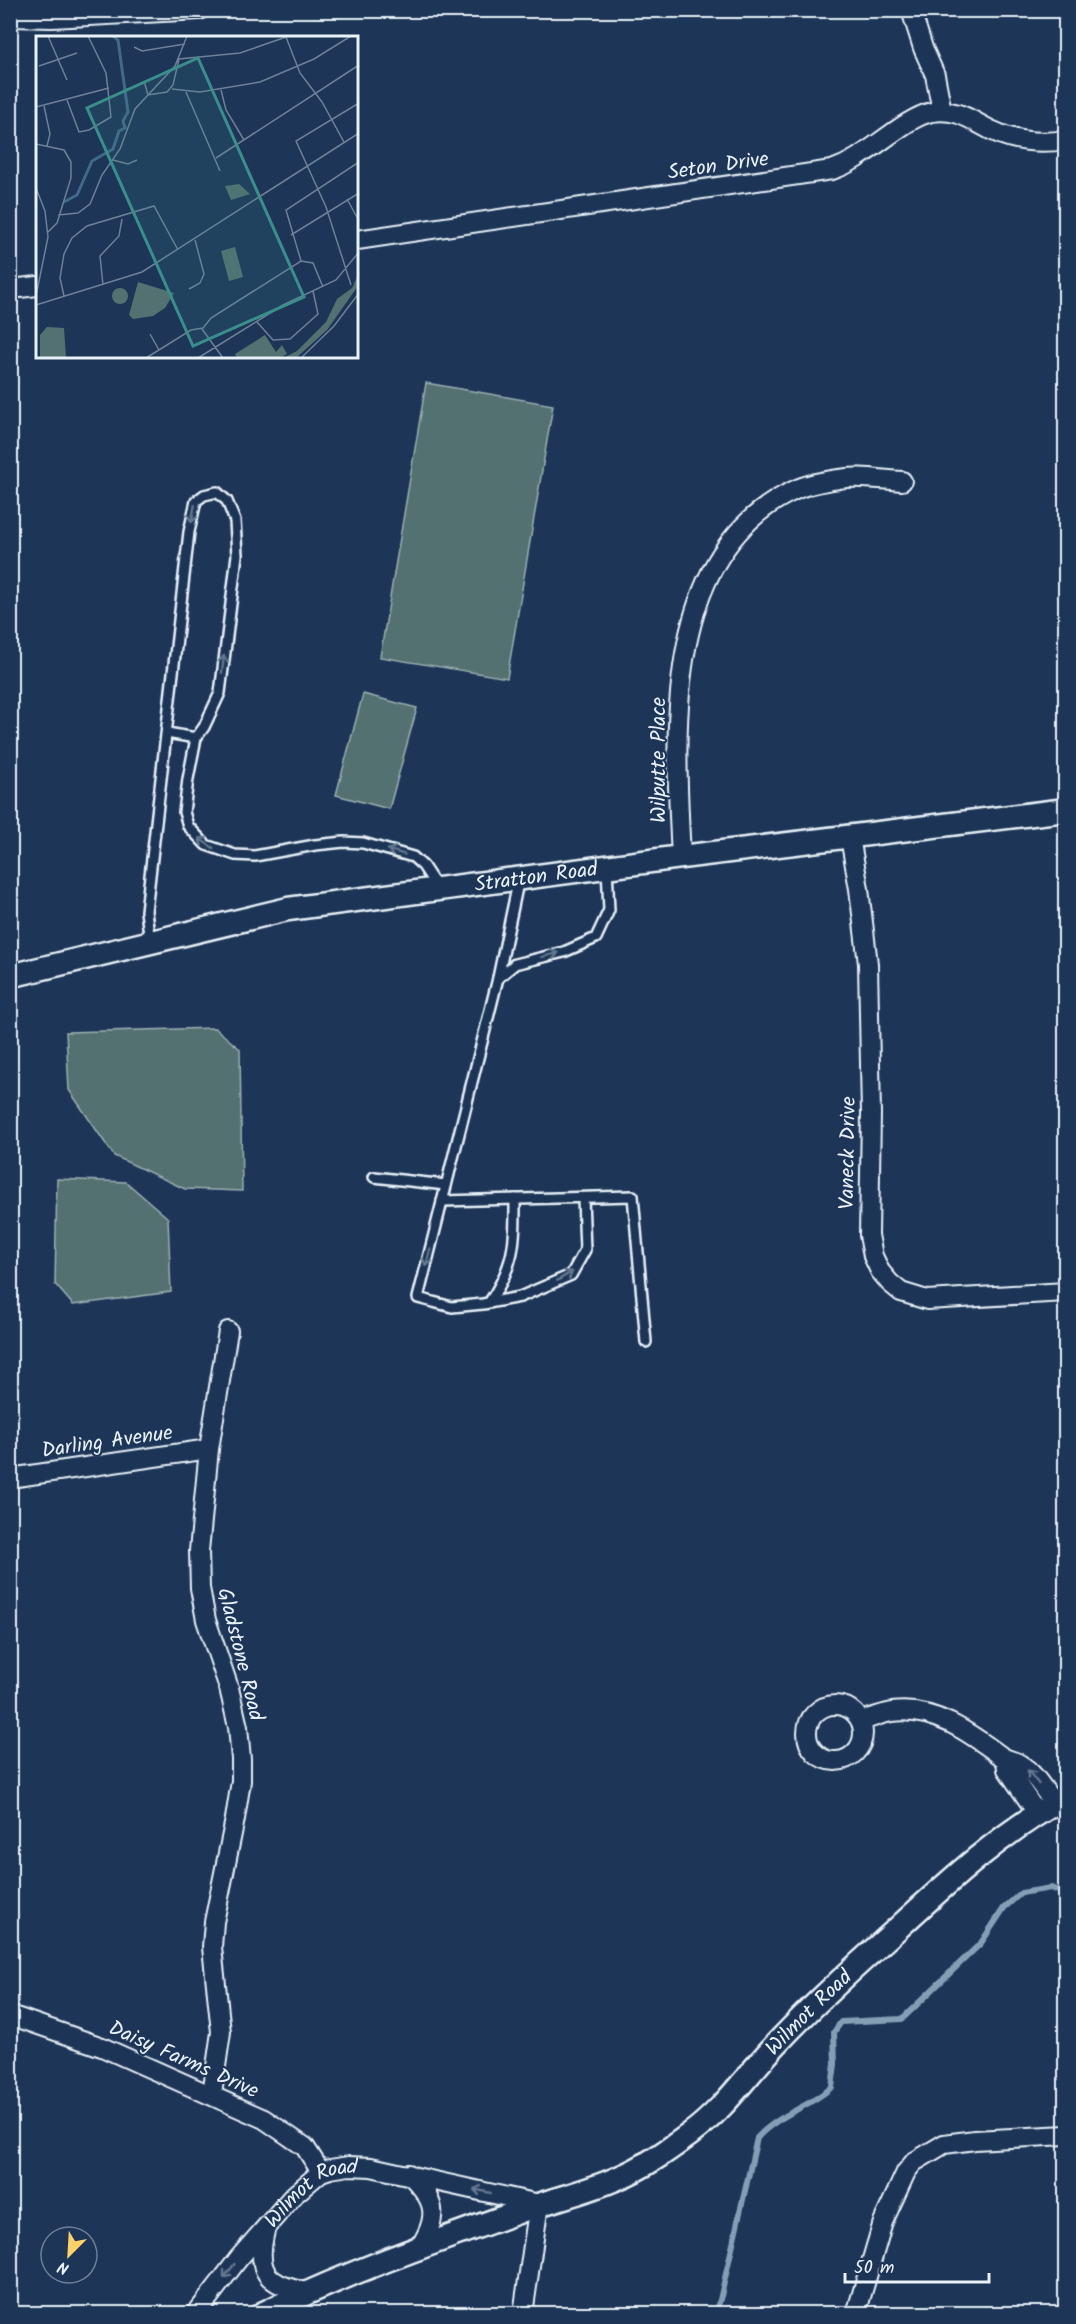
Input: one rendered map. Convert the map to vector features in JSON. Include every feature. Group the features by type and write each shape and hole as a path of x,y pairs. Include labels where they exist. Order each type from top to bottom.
{"street":[{"path":"10,17 52,18 201,10"},
{"path":"911,10 923,48 935,75 942,111 974,119 992,131 1011,138 1039,143 1065,140"},
{"name":"Seton Drive","path":"358,240 832,170 859,157 869,148 920,117 930,112 942,111"},
{"path":"10,290 36,286"},
{"name":"Wilputte Place","path":"681,857 676,746 680,686 689,636 702,593 726,544 765,508 795,490 841,478 902,481"},
{"name":"Stratton Road","path":"10,976 288,909 681,857 1065,810"},
{"name":"Vaneck Drive","path":"850,837 868,964 871,1114 869,1235 876,1264 890,1284 901,1292 927,1300 1065,1292"},
{"name":"Gladstone Road","path":"212,2094 221,2032 213,1947 214,1922 235,1819 241,1770 238,1726 229,1688 206,1620 200,1587 199,1551 209,1449 228,1331"},
{"name":"Darling Avenue","path":"10,1478 209,1449"},
{"path":"861,1721 890,1713 925,1714 944,1720 974,1735 1006,1760 1007,1769 1052,1804"},
{"name":"Wilmot Road","path":"262,2313 307,2292 419,2248 539,2204 618,2179 648,2163 690,2134 726,2102 778,2041 961,1869 1052,1804"},
{"name":"Daisy Farms Drive","path":"10,2015 102,2047 264,2119 305,2147 321,2172"},
{"path":"856,2313 883,2222 906,2172 914,2162 944,2144 1065,2135"},
{"name":"Wilmot Road","path":"196,2313 294,2195 321,2172 349,2166 371,2167 539,2204"},
{"path":"409,2174 426,2190 434,2217 431,2229 419,2248"},
{"path":"523,2313 539,2204"},
{"path":"265,2229 261,2259 267,2275 277,2284 307,2292"}],"lane":[{"path":"150,942 146,911 193,507 196,501 204,495 217,492 227,501 236,521 237,555 219,693 204,727 196,738 184,812 188,826 206,844 219,851 235,855 255,856 315,845 363,843 413,857 423,866 438,888"},
{"path":"167,733 196,738"},
{"path":"498,978 515,964 564,952 596,938 609,910 606,867"},
{"path":"519,878 498,978 418,1298 452,1307 489,1303 520,1297 571,1275 585,1250 583,1197"},
{"path":"374,1177 446,1185"},
{"path":"442,1201 633,1196 646,1342"},
{"path":"489,1303 504,1281 515,1246 515,1199"}],"green space":[{"path":"426,383 553,405 507,678 380,657"},
{"path":"363,694 417,708 389,809 336,795"},
{"path":"215,1028 240,1049 242,1191 185,1189 114,1156 69,1090 66,1032"},
{"path":"57,1179 126,1182 168,1218 171,1292 73,1305 55,1284"}],"waterway":[{"path":"714,2314 720,2300 757,2138 774,2123 813,2101 832,2087 835,2064 834,2032 841,2022 902,2019 981,1943 1004,1908 1021,1893 1051,1888 1066,1894"}]}
